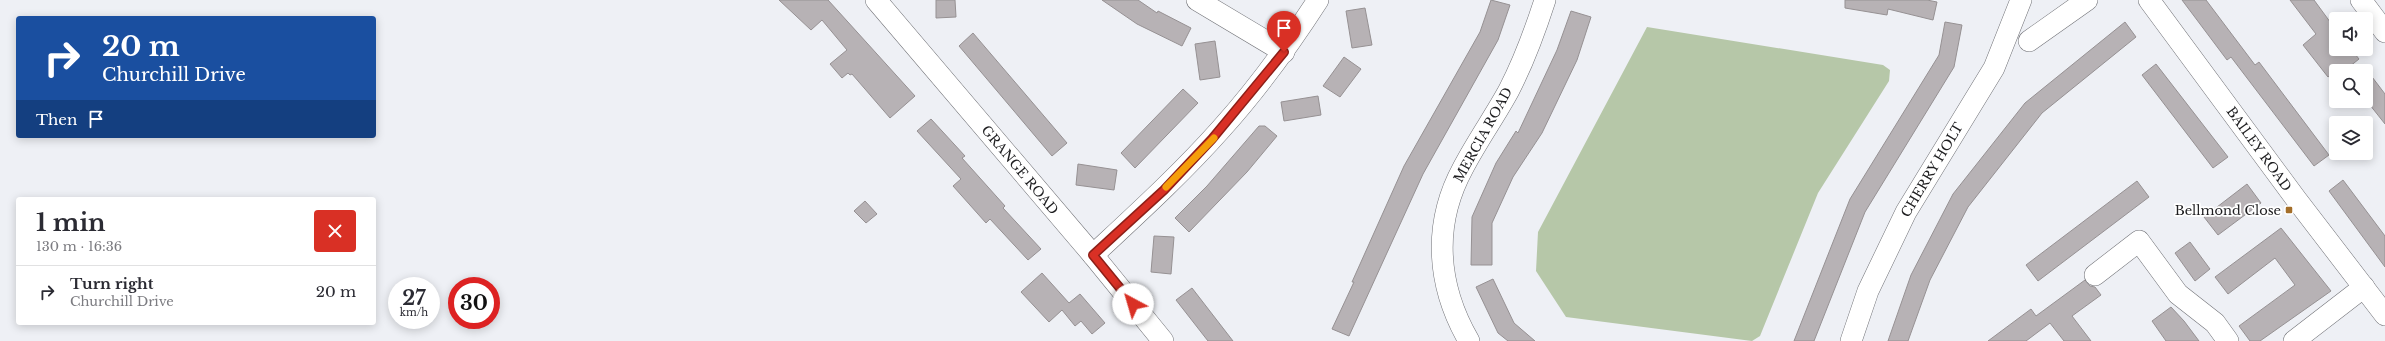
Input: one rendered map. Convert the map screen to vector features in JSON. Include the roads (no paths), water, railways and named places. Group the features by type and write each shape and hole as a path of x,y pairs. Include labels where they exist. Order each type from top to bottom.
{"street":[{"name":"GRANGE ROAD","path":"877,0 1093,255 1163,341"},
{"path":"1197,0 1284,52"},
{"path":"1093,255 1164,190 1222,129 1284,52 1318,0"},
{"name":"MERCIA ROAD","path":"1469,341 1449,299 1444,278 1442,255 1446,218 1456,181 1509,89 1532,38 1545,0"},
{"path":"2029,41 2087,0"},
{"name":"BAILEY ROAD","path":"2149,0 2385,315"},
{"path":"2361,0 2385,32"},
{"name":"CHERRY HOLT","path":"1851,341 1868,291 1906,212 1994,68 2018,1"},
{"path":"2094,275 2139,241 2178,294 2215,323 2228,341"},
{"path":"2294,341 2364,287"}],"place":[{"name":"Bellmond Close","path":"2289,210"}]}
